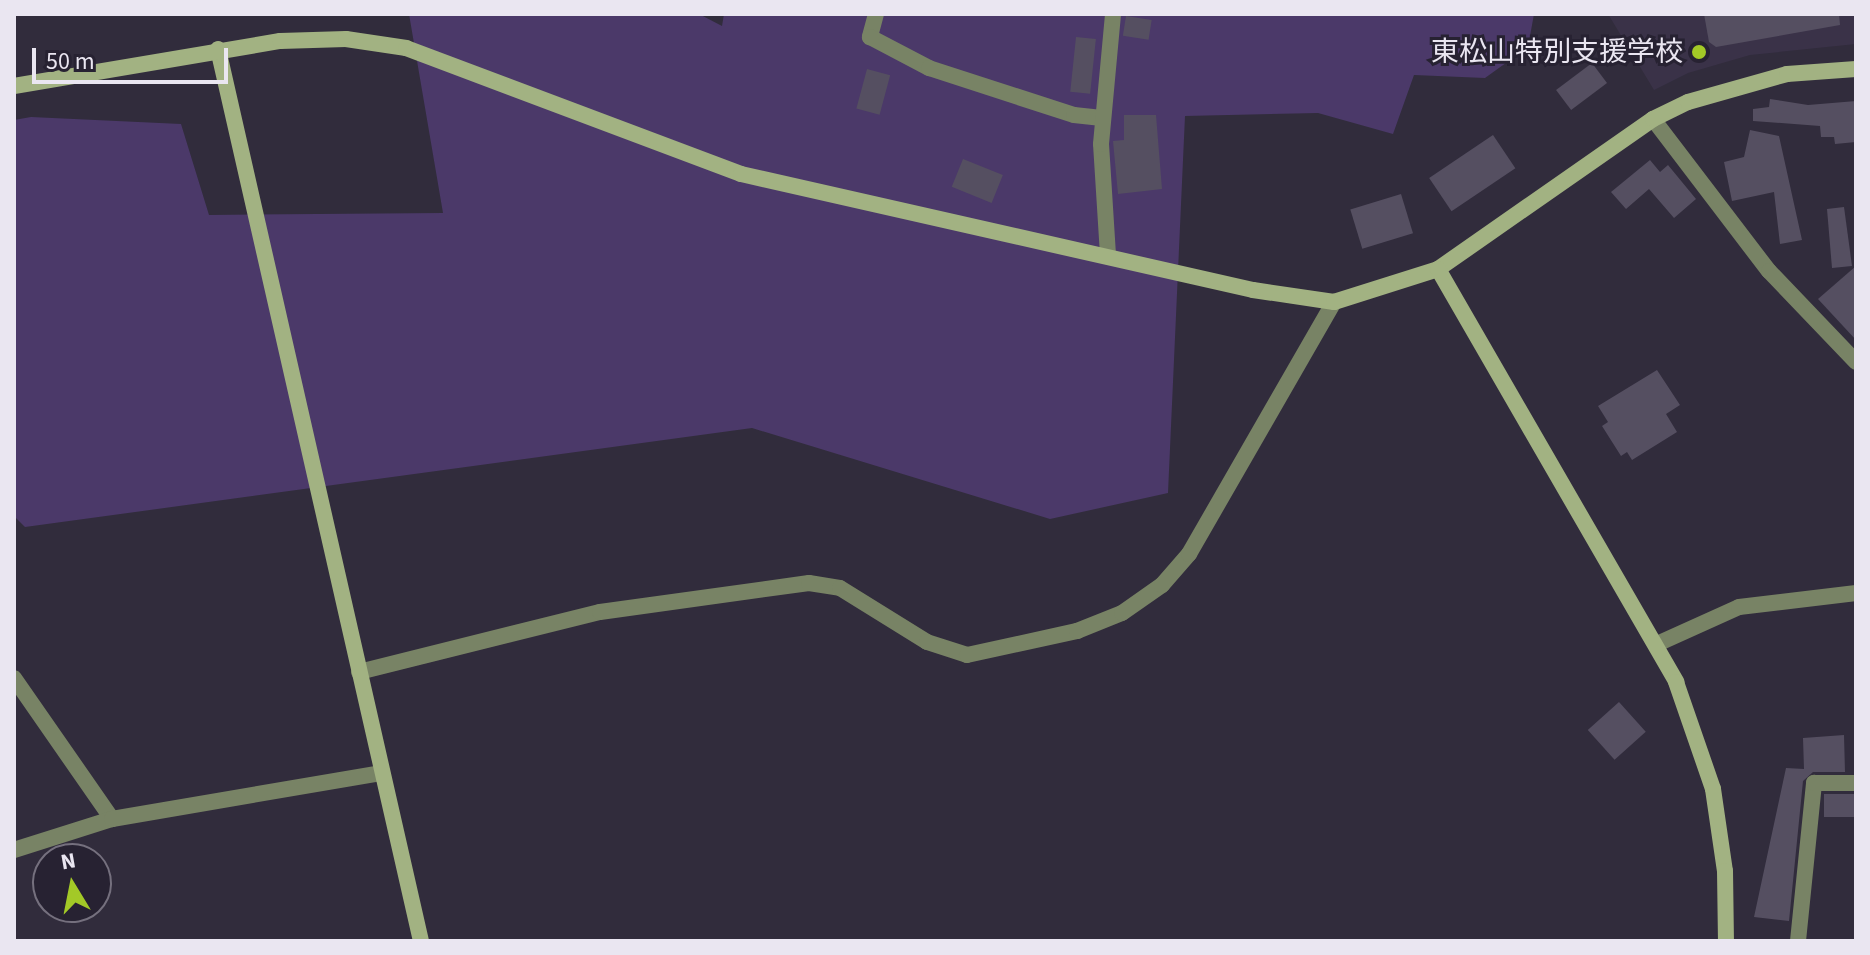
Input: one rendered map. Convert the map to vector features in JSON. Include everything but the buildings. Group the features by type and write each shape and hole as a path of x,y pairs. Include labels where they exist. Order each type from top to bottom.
{"street":[{"path":"876,14 870,37 929,68 1074,115 1102,118"},
{"path":"1108,255 1102,118 1113,14"},
{"path":"14,86 218,49 346,39 406,48 741,174 1253,290 1334,302 1388,289 1438,269 1497,233 1653,119 1688,102 1765,79 1856,69"},
{"path":"218,49 421,941"},
{"path":"1653,119 1769,271 1856,362"},
{"path":"1438,269 1657,644 1713,789 1725,871 1726,941"},
{"path":"359,672 600,612 809,583 840,588 927,642 967,655 1077,631 1122,613 1162,585 1189,554 1334,302"},
{"path":"1657,644 1739,607 1856,593"},
{"path":"14,678 112,819"},
{"path":"14,850 112,819 382,773"},
{"path":"1798,941 1814,783 1856,783"}],"shaded area":[{"path":"409,14 699,14 722,26 724,14 1534,14 1528,47 1485,78 1414,75 1393,134 1318,113 1185,116 1168,493 1050,519 752,428 25,527 14,516 14,120 31,117 181,124 209,215 443,213"},
{"name":"東松山特別支援学校","path":"1608,14 1856,14 1856,44 1750,55 1688,73 1654,90"}],"place":[{"name":"東松山特別支援学校","path":"1699,52"}]}
